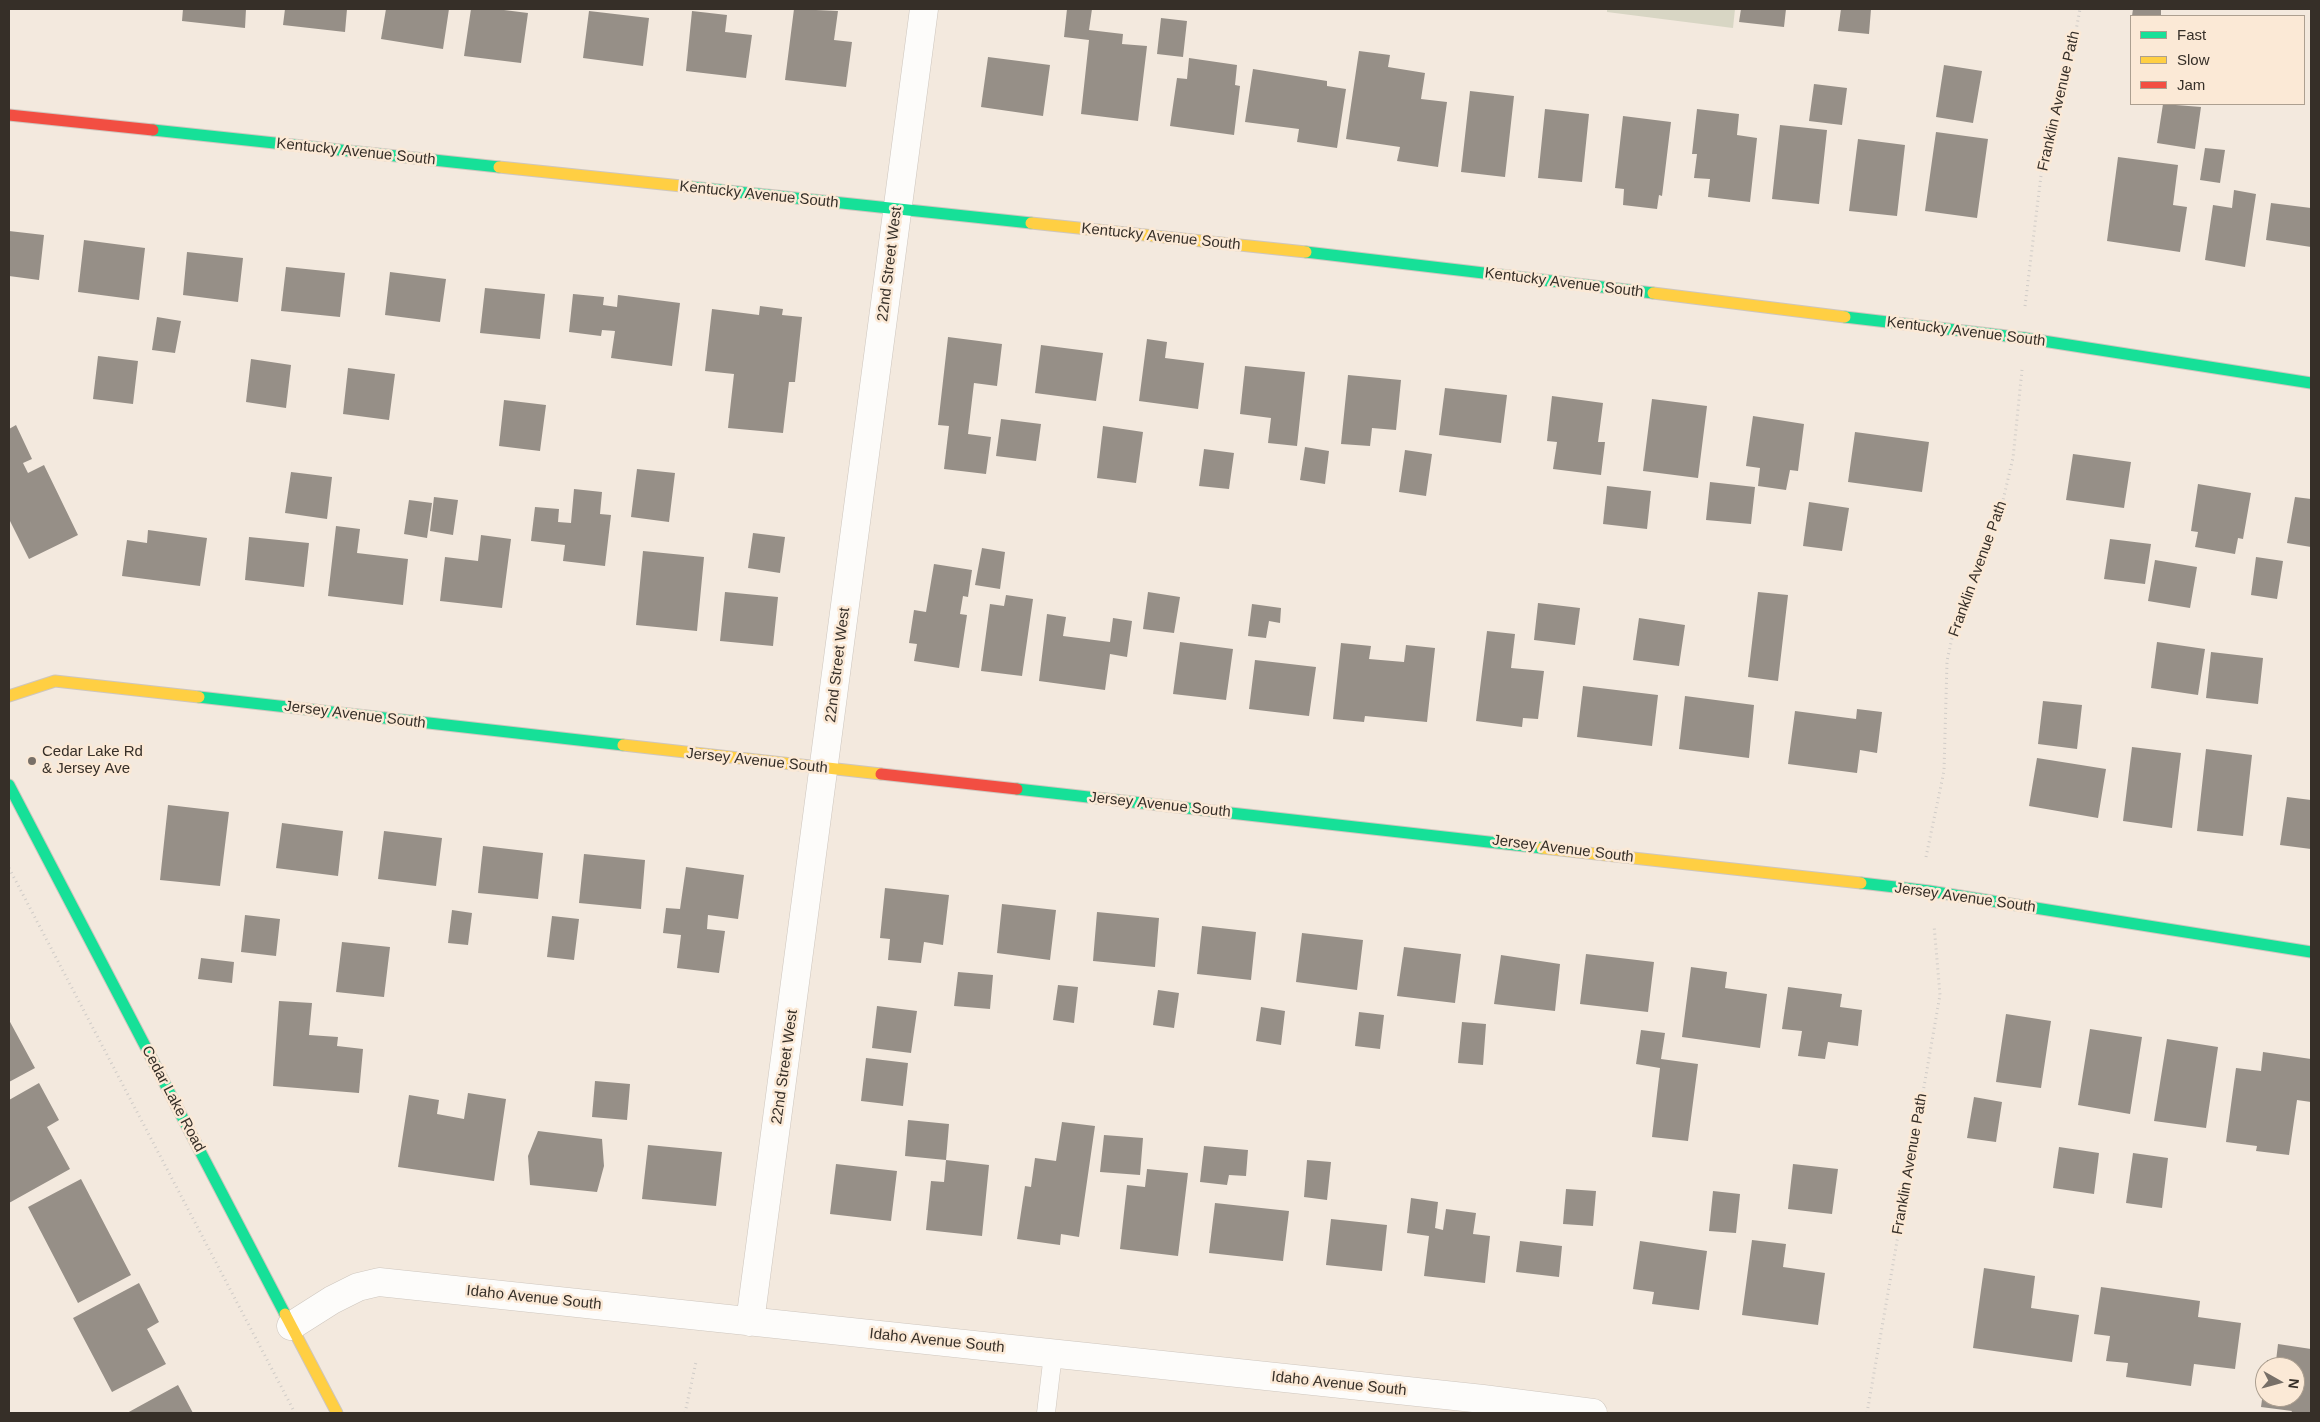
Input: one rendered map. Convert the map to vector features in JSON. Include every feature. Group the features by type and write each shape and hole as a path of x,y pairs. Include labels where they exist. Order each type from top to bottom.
{"street":[{"name":"22nd Street West","path":"750,1322 825,769 924,9"},
{"name":"Kentucky Avenue South","path":"9,114 1308,252 2014,337 2311,384"},
{"name":"Jersey Avenue South","path":"9,696 55,681 825,769 1392,830 1929,891 2311,952"},
{"name":"Cedar Lake Road","path":"9,785 337,1413"},
{"name":"Idaho Avenue South","path":"291,1326 332,1300 358,1287 378,1282 1483,1399 1593,1413"}],"lane":[{"path":"1046,1413 1053,1354"}],"path":[{"name":"Franklin Avenue Path","path":"2024,313 2044,151 2072,52 2080,9"},
{"name":"Franklin Avenue Path","path":"1925,863 1944,771 1947,661 1956,620 1981,569 2000,517 2013,458 2023,364"},
{"path":"9,868 295,1413"},
{"name":"Franklin Avenue Path","path":"1867,1413 1940,995 1934,923"},
{"path":"685,1413 696,1362"}],"shaded area":[{"path":"1607,9 1735,9 1733,28 1607,12"}],"building":[{"path":"183,9 246,9 245,28 182,21"},
{"path":"285,9 347,9 345,32 283,25"},
{"path":"386,9 449,9 443,49 381,39"},
{"path":"471,9 496,9 528,13 521,63 464,56"},
{"path":"794,9 838,11 834,40 852,42 846,87 785,80"},
{"path":"1067,9 1092,9 1089,30 1123,34 1122,44 1147,46 1138,121 1081,114 1089,40 1064,37"},
{"path":"1741,9 1786,9 1784,27 1739,22"},
{"path":"1841,9 1871,9 1869,34 1838,31"},
{"path":"2133,9 2161,9 2161,15 2132,15"},
{"path":"589,11 649,18 643,66 583,58"},
{"path":"692,11 727,15 725,32 752,35 746,78 686,71"},
{"path":"1161,18 1187,21 1183,57 1157,54"},
{"path":"1359,51 1390,55 1388,67 1425,73 1421,99 1447,102 1438,167 1397,161 1400,147 1346,139"},
{"path":"988,57 1050,65 1043,116 981,107"},
{"path":"1189,58 1237,65 1235,85 1240,86 1234,135 1170,126 1177,78 1187,79"},
{"path":"1944,65 1982,71 1973,123 1936,117"},
{"path":"1253,69 1327,81 1327,86 1346,89 1337,148 1297,142 1299,129 1245,122"},
{"path":"1814,84 1847,88 1842,125 1809,121"},
{"path":"1470,91 1514,96 1505,177 1461,172"},
{"path":"2163,105 2201,107 2195,149 2157,143"},
{"path":"1545,109 1589,114 1582,182 1538,178"},
{"path":"1697,109 1739,114 1737,135 1757,138 1750,202 1708,197 1710,179 1694,178 1697,154 1692,154"},
{"path":"1623,116 1671,122 1662,196 1659,195 1657,209 1623,205 1624,189 1615,188"},
{"path":"1780,125 1827,130 1819,204 1772,199"},
{"path":"1936,132 1988,139 1977,218 1925,211"},
{"path":"1858,139 1905,145 1897,216 1849,211"},
{"path":"2205,148 2225,150 2220,183 2200,180"},
{"path":"2118,157 2178,165 2173,205 2187,207 2180,252 2107,241"},
{"path":"2234,190 2256,194 2245,267 2205,260 2213,205 2232,208"},
{"path":"2271,203 2311,208 2311,247 2266,240"},
{"path":"9,231 44,235 39,280 9,276"},
{"path":"84,240 145,248 139,300 78,292"},
{"path":"187,252 243,258 238,302 183,295"},
{"path":"286,267 345,273 340,317 281,311"},
{"path":"390,272 446,279 440,322 385,315"},
{"path":"485,288 545,294 540,339 480,333"},
{"path":"573,294 604,297 603,305 617,307 618,295 680,303 672,366 611,358 615,331 602,330 601,336 569,332"},
{"path":"760,306 783,309 782,315 802,317 795,382 789,382 783,433 728,428 734,374 705,371 712,309 759,315"},
{"path":"157,317 181,321 175,353 152,350"},
{"path":"948,337 1002,344 997,386 974,383 968,434 991,437 986,474 944,469 949,426 938,425"},
{"path":"1147,339 1167,342 1165,358 1204,363 1198,409 1139,401"},
{"path":"1041,345 1103,353 1096,401 1035,393"},
{"path":"98,356 138,361 133,404 93,399"},
{"path":"251,359 291,365 286,408 246,402"},
{"path":"1245,366 1305,372 1297,446 1268,443 1271,418 1240,414"},
{"path":"348,368 395,374 389,420 343,414"},
{"path":"1348,375 1401,380 1396,430 1372,428 1370,446 1341,444"},
{"path":"1445,388 1507,395 1501,443 1439,435"},
{"path":"1552,396 1603,403 1598,442 1605,442 1601,475 1553,469 1557,442 1547,441"},
{"path":"1652,399 1707,406 1698,478 1643,471"},
{"path":"504,400 546,405 540,451 499,446"},
{"path":"1753,416 1804,424 1798,471 1790,470 1786,490 1758,486 1760,468 1746,466"},
{"path":"1001,419 1041,424 1036,461 996,456"},
{"path":"16,425 32,459 23,463 28,473 44,465 78,535 29,559 9,519 9,429"},
{"path":"1103,426 1143,432 1136,483 1097,478"},
{"path":"1855,432 1929,442 1922,492 1848,482"},
{"path":"1305,447 1329,451 1325,484 1300,480"},
{"path":"1204,449 1234,453 1229,489 1199,486"},
{"path":"1405,450 1432,454 1426,496 1399,492"},
{"path":"2073,454 2131,462 2124,508 2066,500"},
{"path":"637,469 675,473 669,522 631,517"},
{"path":"291,472 332,477 327,519 285,513"},
{"path":"1710,482 1755,487 1751,524 1706,520"},
{"path":"2198,484 2251,493 2243,539 2238,538 2235,554 2195,547 2198,532 2191,531"},
{"path":"1607,486 1651,491 1647,529 1603,524"},
{"path":"574,489 602,492 600,514 611,515 605,566 563,561 565,545 531,541 535,507 559,509 558,522 571,523"},
{"path":"434,497 458,500 453,535 430,531"},
{"path":"2295,497 2311,499 2311,547 2287,543"},
{"path":"409,500 432,503 427,538 404,534"},
{"path":"1809,502 1849,508 1842,551 1803,546"},
{"path":"336,526 360,529 357,553 408,559 403,605 328,596"},
{"path":"148,530 207,538 200,586 122,576 127,540 147,543"},
{"path":"753,533 785,537 780,573 748,568"},
{"path":"481,535 511,539 502,608 440,601 445,557 478,561"},
{"path":"249,537 309,543 304,587 245,580"},
{"path":"2110,539 2151,544 2145,584 2104,579"},
{"path":"982,548 1005,552 1000,589 975,585"},
{"path":"643,551 704,557 697,631 636,625"},
{"path":"2256,557 2283,561 2277,599 2251,595"},
{"path":"2155,560 2197,567 2190,608 2148,601"},
{"path":"934,564 972,570 968,597 963,596 960,614 967,615 959,668 914,661 917,644 909,643 914,610 926,612"},
{"path":"725,592 778,597 773,646 720,641"},
{"path":"1148,592 1180,597 1174,633 1143,629"},
{"path":"1758,592 1788,595 1778,681 1748,677"},
{"path":"1006,595 1033,599 1022,676 981,671 990,604 1004,606"},
{"path":"1538,603 1580,608 1575,645 1534,640"},
{"path":"1252,604 1281,608 1280,623 1269,621 1266,638 1248,636"},
{"path":"1047,614 1066,617 1063,636 1110,642 1113,618 1132,621 1127,657 1110,654 1105,690 1039,681"},
{"path":"1639,618 1685,625 1679,666 1633,660"},
{"path":"1487,631 1515,634 1511,668 1544,671 1538,719 1523,718 1522,727 1476,721"},
{"path":"1180,642 1233,649 1226,700 1173,694"},
{"path":"2157,642 2205,649 2198,695 2151,688"},
{"path":"1341,643 1371,646 1369,659 1404,662 1406,645 1435,648 1427,722 1365,716 1364,722 1333,719"},
{"path":"2211,652 2263,658 2258,704 2206,698"},
{"path":"1255,660 1316,667 1309,716 1249,709"},
{"path":"1583,686 1658,695 1652,746 1577,737"},
{"path":"1685,696 1754,705 1749,758 1679,749"},
{"path":"2043,701 2082,705 2077,749 2038,744"},
{"path":"1857,709 1882,712 1877,753 1860,750 1857,773 1788,764 1795,711 1856,719"},
{"path":"2132,747 2181,753 2172,828 2123,821"},
{"path":"2206,749 2252,755 2243,836 2197,831"},
{"path":"2037,758 2106,769 2098,818 2029,806"},
{"path":"2287,797 2311,800 2311,849 2280,845"},
{"path":"168,805 229,812 220,886 160,880"},
{"path":"282,823 343,831 338,876 276,868"},
{"path":"384,831 442,838 436,886 378,879"},
{"path":"483,846 543,853 538,899 478,893"},
{"path":"584,854 645,860 641,909 579,903"},
{"path":"686,867 744,875 738,919 708,915 707,929 725,931 719,973 677,968 681,935 663,933 666,908 680,909"},
{"path":"885,888 949,895 943,945 924,942 921,963 888,960 890,939 880,938"},
{"path":"1002,904 1056,910 1050,960 997,953"},
{"path":"452,910 472,913 468,945 448,943"},
{"path":"1097,912 1159,918 1155,967 1093,961"},
{"path":"245,915 280,919 276,956 241,952"},
{"path":"552,916 579,919 574,960 547,957"},
{"path":"1202,926 1256,932 1251,980 1197,974"},
{"path":"1302,933 1363,940 1357,990 1296,982"},
{"path":"342,942 390,947 384,997 336,992"},
{"path":"1404,947 1461,954 1455,1003 1397,996"},
{"path":"1586,954 1654,962 1648,1012 1580,1004"},
{"path":"1501,955 1560,964 1555,1011 1494,1004"},
{"path":"201,958 234,962 232,983 198,979"},
{"path":"1691,967 1727,972 1725,988 1767,994 1760,1048 1682,1037"},
{"path":"958,972 993,975 990,1009 954,1006"},
{"path":"1058,985 1078,987 1074,1023 1053,1020"},
{"path":"1788,987 1842,994 1840,1007 1862,1010 1858,1046 1828,1042 1825,1059 1798,1056 1802,1031 1782,1029"},
{"path":"1158,990 1179,993 1174,1028 1153,1025"},
{"path":"279,1001 312,1003 309,1035 338,1037 337,1046 363,1049 359,1093 273,1086"},
{"path":"877,1006 917,1011 911,1053 872,1048"},
{"path":"1261,1007 1285,1011 1281,1045 1256,1041"},
{"path":"1359,1012 1384,1015 1380,1049 1355,1046"},
{"path":"2006,1014 2051,1021 2041,1088 1996,1082"},
{"path":"9,1020 35,1068 9,1082"},
{"path":"1462,1022 1486,1024 1483,1065 1458,1063"},
{"path":"2090,1029 2142,1037 2130,1114 2078,1105"},
{"path":"1641,1030 1665,1033 1661,1059 1698,1064 1688,1141 1652,1137 1660,1068 1636,1064"},
{"path":"2167,1039 2218,1047 2206,1128 2154,1121"},
{"path":"2263,1052 2311,1059 2311,1102 2297,1100 2289,1155 2256,1151 2257,1146 2226,1142 2236,1068 2261,1071"},
{"path":"866,1058 908,1063 903,1106 861,1101"},
{"path":"595,1081 630,1084 627,1120 592,1117"},
{"path":"39,1083 59,1120 47,1127 70,1169 9,1203 9,1100"},
{"path":"468,1093 506,1099 494,1181 398,1167 409,1095 439,1100 437,1114 464,1119"},
{"path":"1974,1097 2002,1102 1996,1142 1967,1138"},
{"path":"908,1120 949,1124 946,1160 905,1156"},
{"path":"1062,1122 1095,1126 1079,1237 1061,1234 1060,1245 1017,1239 1025,1186 1031,1187 1035,1158 1056,1161"},
{"path":"538,1131 602,1139 604,1166 597,1192 530,1185 528,1156"},
{"path":"1104,1135 1143,1138 1140,1175 1100,1172"},
{"path":"648,1145 722,1152 716,1206 642,1199"},
{"path":"1204,1146 1248,1150 1246,1176 1229,1175 1227,1185 1200,1182"},
{"path":"2059,1147 2099,1153 2094,1194 2053,1188"},
{"path":"2133,1153 2168,1158 2162,1208 2126,1203"},
{"path":"946,1160 989,1165 982,1236 926,1230 931,1181 944,1182"},
{"path":"1307,1160 1331,1162 1327,1200 1304,1197"},
{"path":"836,1164 897,1171 891,1221 830,1214"},
{"path":"1793,1164 1838,1169 1832,1214 1788,1209"},
{"path":"1147,1169 1188,1173 1178,1256 1120,1249 1127,1185 1145,1187"},
{"path":"81,1179 131,1275 78,1303 28,1207"},
{"path":"1566,1189 1596,1191 1593,1226 1563,1224"},
{"path":"1713,1191 1740,1194 1736,1233 1709,1231"},
{"path":"1411,1198 1438,1202 1435,1228 1443,1230 1446,1209 1476,1213 1473,1234 1490,1236 1485,1283 1424,1276 1429,1236 1407,1233"},
{"path":"1215,1203 1289,1211 1283,1261 1209,1253"},
{"path":"1331,1219 1387,1225 1382,1271 1326,1265"},
{"path":"1752,1240 1786,1244 1783,1267 1825,1273 1818,1325 1742,1315"},
{"path":"1520,1241 1562,1246 1559,1277 1516,1272"},
{"path":"1640,1241 1707,1251 1699,1310 1652,1304 1654,1292 1633,1289"},
{"path":"1984,1268 2035,1276 2031,1308 2079,1315 2072,1362 1973,1348"},
{"path":"139,1283 159,1322 147,1329 166,1364 112,1392 73,1318"},
{"path":"2101,1287 2200,1301 2198,1317 2241,1323 2235,1369 2194,1364 2191,1386 2126,1377 2128,1363 2106,1361 2110,1336 2094,1334"},
{"path":"2278,1344 2311,1349 2311,1413 2291,1413 2292,1411 2261,1407 2305,1407 2305,1357 2276,1357"},
{"path":"178,1385 193,1413 127,1413"}],"traffic: fast":[{"path":"153,130 499,167"},
{"path":"691,187 1031,223"},
{"path":"1306,252 1653,293"},
{"path":"1845,317 2024,338 2311,383"},
{"path":"199,697 623,745"},
{"path":"9,785 285,1314"},
{"path":"1017,789 1542,848"},
{"path":"1861,883 1929,891 2311,952"}],"traffic: slow":[{"path":"499,167 691,187"},
{"path":"1031,223 1306,252"},
{"path":"1653,293 1845,317"},
{"path":"9,696 55,681 199,697"},
{"path":"623,745 881,774"},
{"path":"1542,848 1861,883"},
{"path":"285,1314 337,1413"}],"traffic: jam":[{"path":"9,115 153,130"},
{"path":"881,774 1017,789"}],"place":[{"name":"Cedar Lake Rd & Jersey Ave","path":"32,761"}]}
